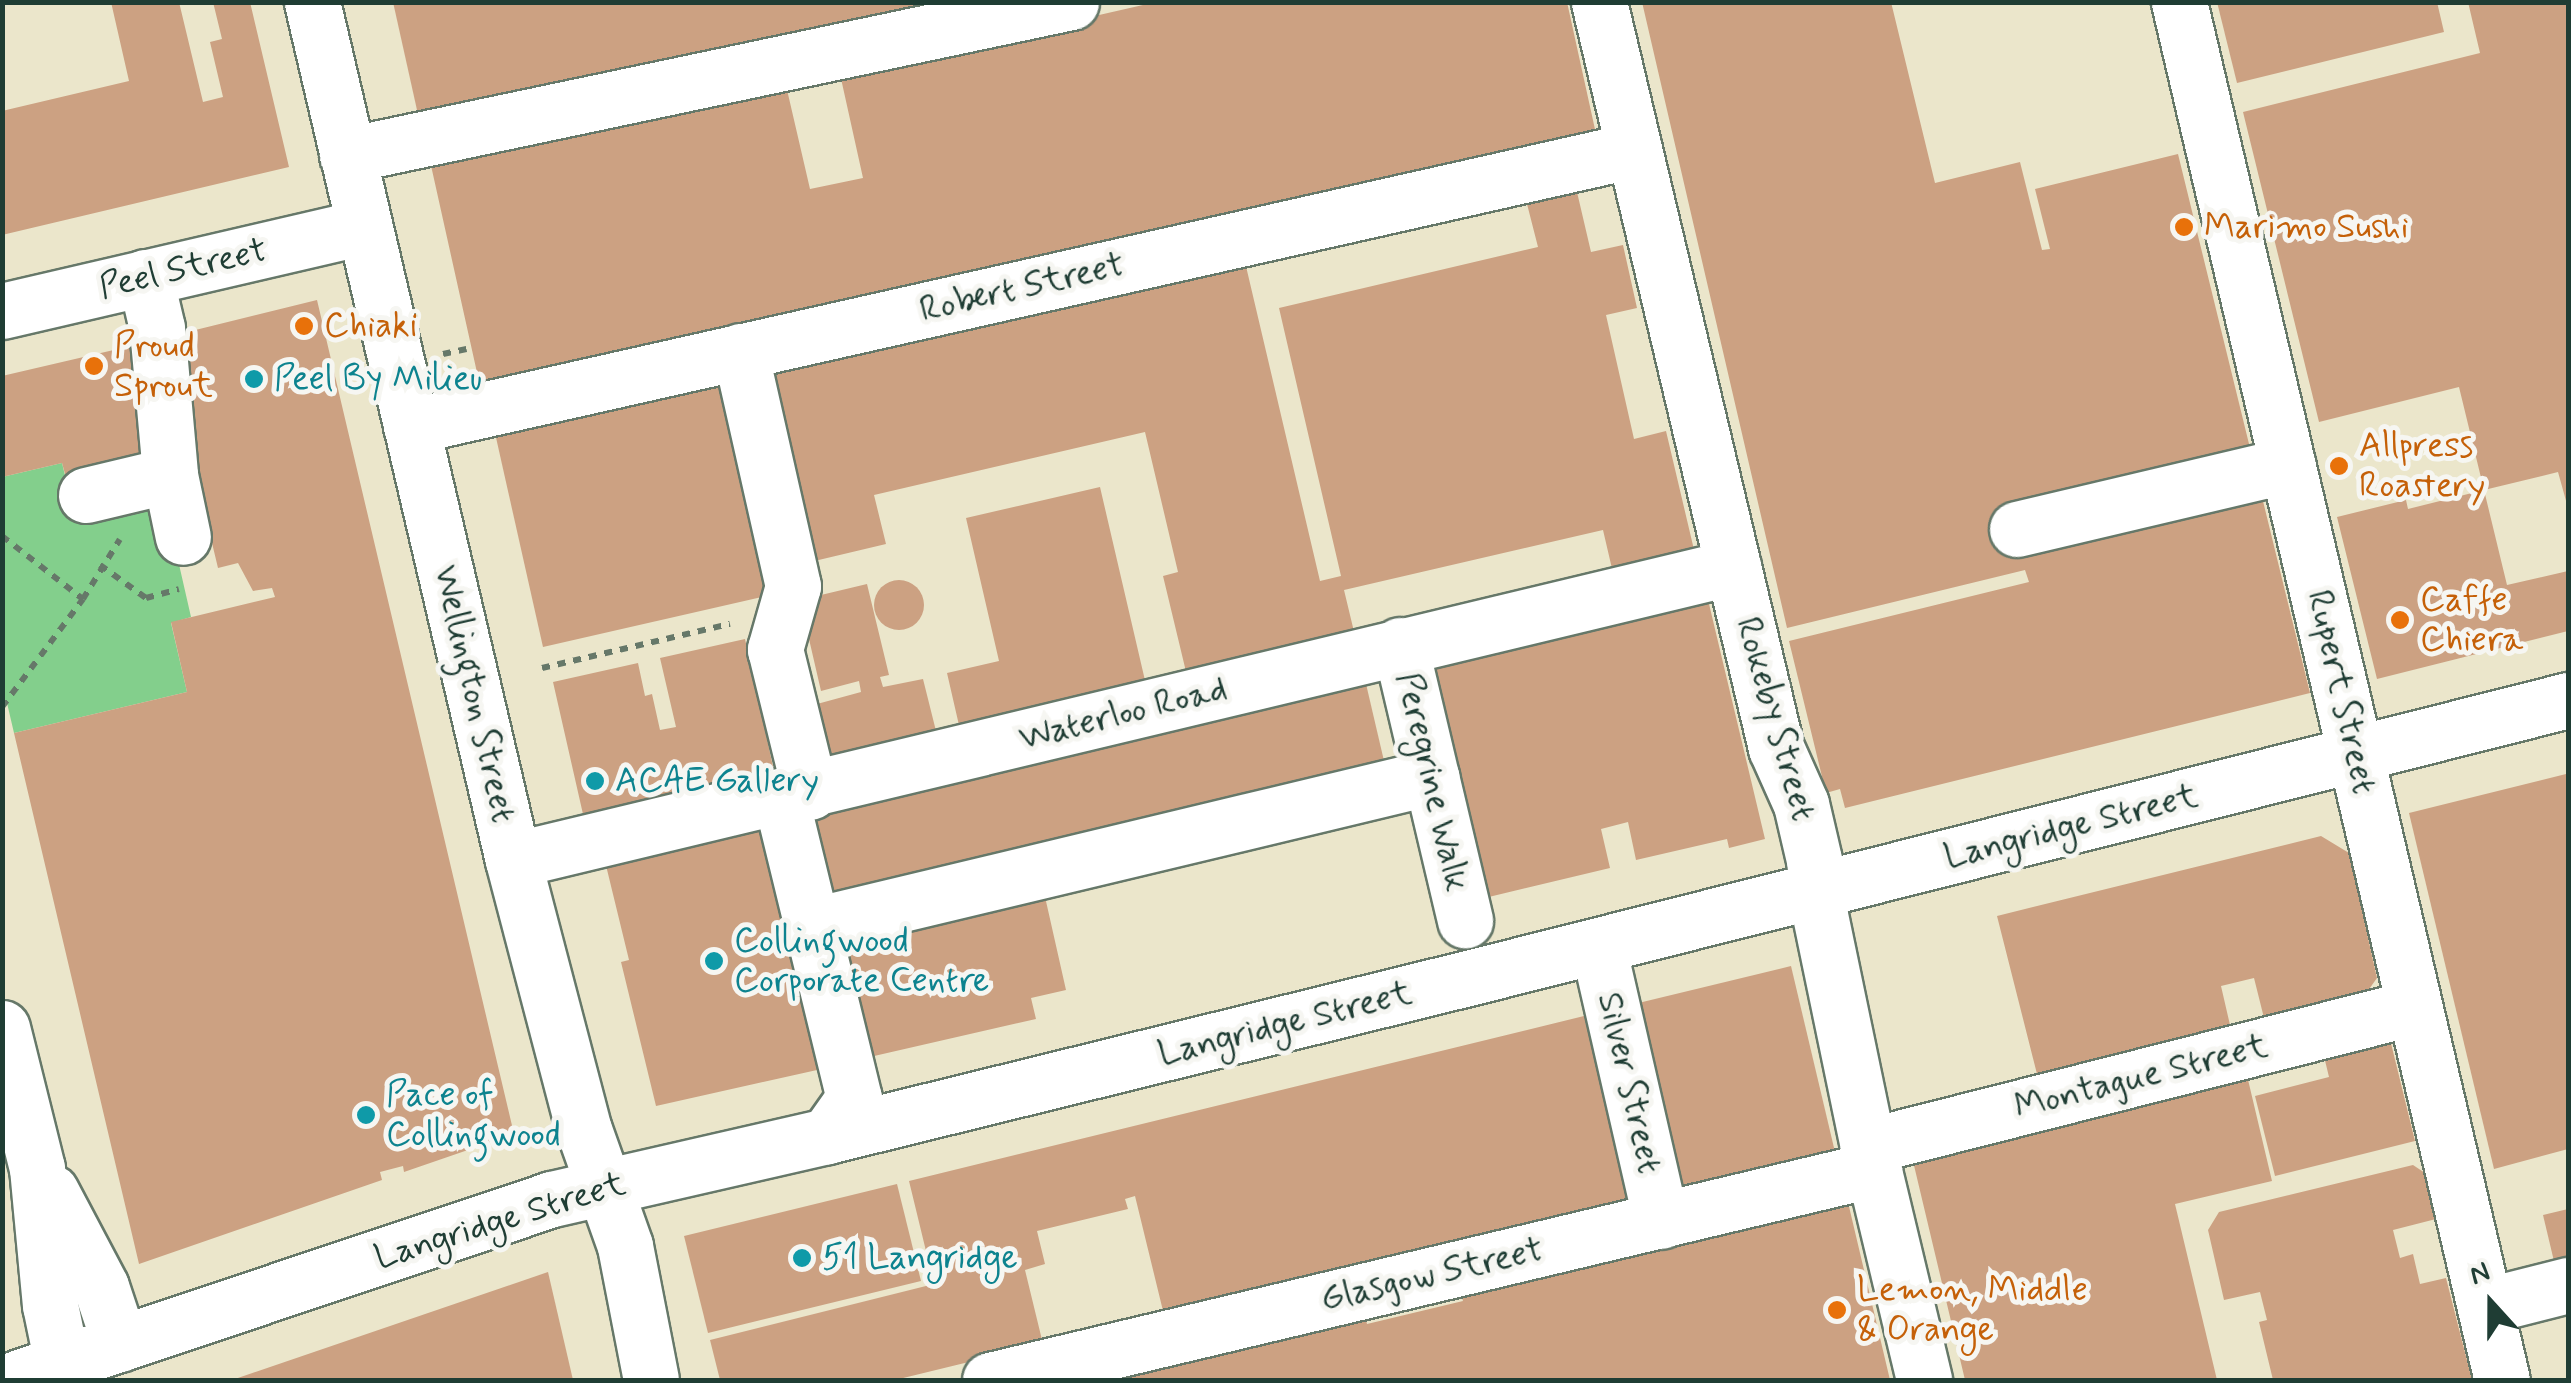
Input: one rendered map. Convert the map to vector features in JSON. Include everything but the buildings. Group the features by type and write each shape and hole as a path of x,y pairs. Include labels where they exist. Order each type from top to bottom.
{"street":[{"name":"Wellington Street","path":"312,2 513,860 584,1130 624,1246 651,1380"},
{"path":"347,155 1071,2"},
{"name":"Rokeby Street","path":"1598,2 1776,748 1801,804 1871,1157 1924,1380"},
{"name":"Rupert Street","path":"2179,2 2502,1380"},
{"name":"Robert Street","path":"411,426 1634,150"},
{"name":"Peel Street","path":"2,311 364,226"},
{"path":"145,278 158,328 170,475 184,562"},
{"path":"740,351 793,586 776,648 814,925 854,1098 828,1136"},
{"path":"2018,529 2288,465"},
{"path":"86,495 170,475"},
{"name":"Waterloo Road","path":"513,860 795,796 1733,566"},
{"name":"Peregrine Walk","path":"1400,645 1465,920"},
{"name":"Langridge Street","path":"11,1380 89,1361 537,1203 828,1136 1817,892 2568,700"},
{"path":"814,925 1432,777"},
{"name":"Silver Street","path":"1598,946 1661,1221"},
{"name":"Montague Street","path":"1871,1157 2414,1007"},
{"path":"2,1028 38,1168 50,1305 89,1361"},
{"name":"Glasgow Street","path":"990,1380 1661,1221 1871,1157"},
{"path":"2485,1306 2568,1285"}],"path":[{"path":"2,706 83,599 100,564 128,528"},
{"path":"2,536 83,599"},
{"path":"100,564 146,598 184,562"},
{"path":"542,668 787,611"}],"green space":[{"path":"62,463 69,492 148,474 173,538 191,617 171,623 187,692 14,733 7,703 2,704 2,477"}],"place":[{"name":"Marimo Sushi","path":"2184,227"},
{"name":"Chiaki","path":"304,326"},
{"name":"Proud Sprout","path":"94,366"},
{"name":"Peel By Milieu","path":"254,379"},
{"name":"Allpress Roastery","path":"2339,466"},
{"name":"Caffe Chiera","path":"2400,620"},
{"name":"ACAE Gallery","path":"595,781"},
{"name":"Collingwood Corporate Centre","path":"714,961"},
{"name":"Pace of Collingwood","path":"366,1115"},
{"name":"51 Langridge","path":"802,1258"},
{"name":"Lemon, Middle & Orange","path":"1837,1310"}]}
